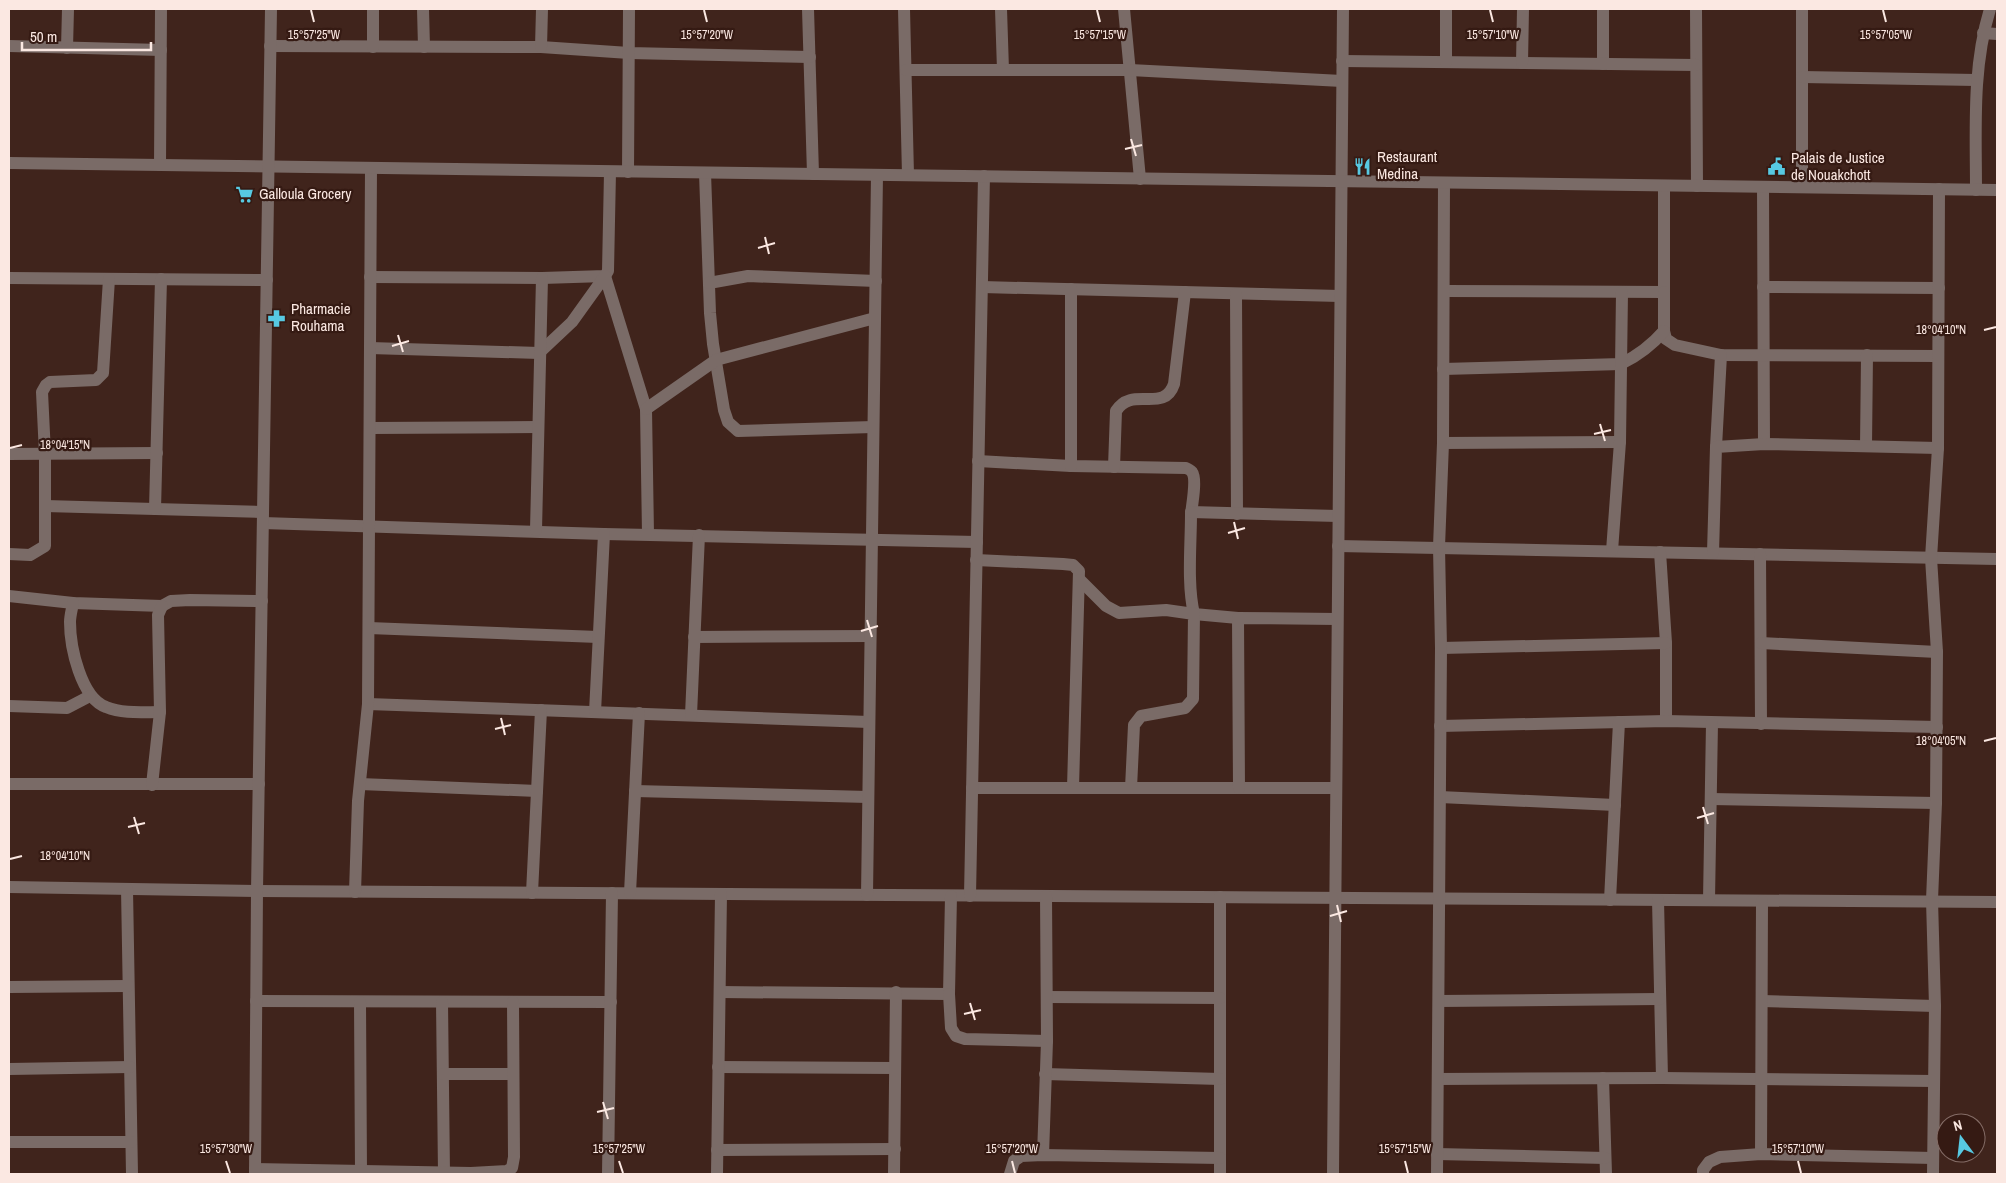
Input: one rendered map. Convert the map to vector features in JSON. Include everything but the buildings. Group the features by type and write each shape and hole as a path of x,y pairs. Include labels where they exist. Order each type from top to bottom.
{"street":[{"path":"67,48 68,9"},
{"path":"160,165 161,9"},
{"path":"271,9 257,891 255,1172 361,1171 471,1174 507,1171 512,1168 514,1157 513,1002"},
{"path":"373,9 373,47"},
{"path":"423,9 424,47"},
{"path":"541,48 542,9"},
{"path":"628,172 629,9"},
{"path":"808,9 813,174"},
{"path":"904,9 908,175"},
{"path":"1001,9 1004,70"},
{"path":"1124,9 1140,179"},
{"path":"1333,1174 1343,9"},
{"path":"1446,9 1446,62"},
{"path":"1522,63 1523,9"},
{"path":"1603,9 1604,64"},
{"path":"1696,9 1696,186"},
{"path":"1802,9 1802,187"},
{"path":"1976,190 1976,80 1983,33 1990,9"},
{"path":"1983,33 1997,34"},
{"path":"9,46 161,50"},
{"path":"270,46 541,48 629,53 810,57"},
{"path":"1342,62 1696,65"},
{"path":"906,70 1130,70 1342,81"},
{"path":"1802,77 1976,80"},
{"path":"9,164 1997,190"},
{"path":"355,892 360,784 368,704 371,168"},
{"path":"370,348 540,354 572,322 608,271 610,172"},
{"path":"704,173 710,313 716,360 728,422 738,431 873,427"},
{"path":"867,895 877,175"},
{"path":"970,896 984,176"},
{"path":"1437,1174 1441,648 1439,547 1443,443 1444,183"},
{"path":"1664,186 1664,331 1666,339 1675,345 1721,355 1938,356"},
{"path":"1763,187 1764,444"},
{"path":"1933,1174 1935,1006 1932,900 1936,804 1937,652 1931,558 1938,448 1939,189"},
{"path":"370,277 542,278 605,276"},
{"path":"605,276 646,409 648,534"},
{"path":"709,283 748,276 876,280"},
{"path":"9,278 266,280"},
{"path":"536,530 542,278"},
{"path":"9,554 30,555 46,546 46,454 42,392 46,385 58,381 96,380 103,373 109,279"},
{"path":"155,509 161,279"},
{"path":"982,287 1340,296"},
{"path":"1763,287 1939,288"},
{"path":"1071,289 1071,466"},
{"path":"1444,291 1664,292"},
{"path":"1114,467 1116,412 1120,405 1126,400 1165,398 1171,393 1174,384 1185,292"},
{"path":"1612,551 1620,442 1622,292"},
{"path":"1236,294 1237,514"},
{"path":"646,409 716,360 875,318"},
{"path":"1443,369 1621,364 1652,345 1664,331"},
{"path":"1713,553 1721,355"},
{"path":"1866,446 1867,355"},
{"path":"370,428 538,426"},
{"path":"1443,443 1620,442"},
{"path":"1716,447 1764,444 1938,448"},
{"path":"9,454 156,453"},
{"path":"978,461 1071,466 1186,468 1190,470 1194,480 1191,512 1191,597 1194,614 1193,700 1185,708 1141,716 1134,724 1131,788"},
{"path":"45,506 155,509 370,526 536,530 604,534 976,542"},
{"path":"1191,512 1338,516"},
{"path":"595,712 604,534"},
{"path":"690,715 699,535"},
{"path":"1338,546 1997,559"},
{"path":"1660,552 1666,644 1666,721"},
{"path":"1760,554 1761,724"},
{"path":"976,560 1073,565 1079,571 1073,788"},
{"path":"1080,580 1106,606 1118,613 1166,610 1238,618 1337,619"},
{"path":"9,596 73,603 162,606 171,601 190,600 262,601"},
{"path":"73,603 70,622 73,648 77,666 90,696 105,707 122,712 160,712"},
{"path":"152,785 160,712 158,615 162,606"},
{"path":"1238,618 1239,788"},
{"path":"369,628 598,637"},
{"path":"694,637 870,636"},
{"path":"1762,643 1937,652"},
{"path":"1441,648 1666,644"},
{"path":"9,706 67,708 90,696"},
{"path":"368,704 869,722"},
{"path":"532,893 541,710"},
{"path":"630,893 640,713"},
{"path":"1440,726 1666,721 1937,727"},
{"path":"1610,900 1618,722"},
{"path":"1709,900 1712,723"},
{"path":"9,784 259,784"},
{"path":"360,784 536,791"},
{"path":"972,788 1336,788"},
{"path":"635,791 868,797"},
{"path":"1440,796 1615,805"},
{"path":"1710,799 1936,804"},
{"path":"9,887 355,892 1762,901 1932,900 1997,902"},
{"path":"127,889 132,1174"},
{"path":"608,1174 612,893"},
{"path":"717,1174 721,894"},
{"path":"951,896 949,994 951,1028 956,1036 983,1039 1047,1041"},
{"path":"1043,1155 1047,1041 1046,896"},
{"path":"1220,897 1220,1174"},
{"path":"1658,900 1662,1078"},
{"path":"1761,1154 1762,901"},
{"path":"9,987 128,986"},
{"path":"720,992 896,992 949,994"},
{"path":"894,1174 896,992"},
{"path":"1047,997 1220,998"},
{"path":"1439,1001 1660,999"},
{"path":"256,1001 610,1002"},
{"path":"1762,1001 1935,1006"},
{"path":"360,1002 361,1171"},
{"path":"442,1002 444,1172"},
{"path":"9,1069 130,1067"},
{"path":"718,1067 895,1068"},
{"path":"443,1074 513,1074"},
{"path":"1046,1074 1220,1079"},
{"path":"1604,1078 1606,1174"},
{"path":"1438,1079 1662,1078 1934,1081"},
{"path":"9,1142 131,1142"},
{"path":"717,1150 895,1149"},
{"path":"1438,1154 1605,1158"},
{"path":"1703,1174 1703,1170 1709,1162 1720,1158 1761,1154 1933,1158"},
{"path":"1010,1174 1014,1161 1021,1156 1220,1158"}],"place":[{"name":"Restaurant Medina","path":"1363,166"},
{"name":"Palais de Justice de Nouakchott","path":"1777,167"},
{"name":"Galloula Grocery","path":"245,194"},
{"name":"Pharmacie Rouhama","path":"277,318"}]}
